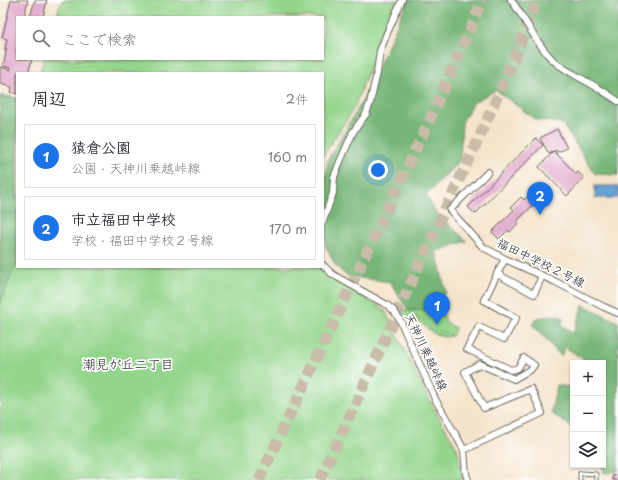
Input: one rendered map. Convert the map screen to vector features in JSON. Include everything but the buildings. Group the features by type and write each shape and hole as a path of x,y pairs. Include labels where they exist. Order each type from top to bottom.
{"street":[{"path":"324,218 339,164 353,132 366,114 370,103 377,73 380,51 402,0"},
{"path":"511,0 552,60 561,68 596,86 618,101"},
{"name":"福田中学校２号線","path":"488,172 450,210 483,247 618,314"},
{"path":"464,450 542,413 531,389 484,408 465,372 480,364 514,379 531,369 534,365 524,358 518,368 511,370 467,349 479,327 504,339 516,318 484,300 505,259"},
{"name":"天神川乗越峠線","path":"324,266 330,273 380,301 394,311 400,320 435,399 464,450 468,480"},
{"path":"497,274 534,294 542,276"}],"lane":[{"path":"580,480 580,473 596,474 596,480"}],"path":[{"path":"394,311 414,314 422,317 432,328 453,334"}],"green space":[{"path":"63,0 398,0 386,24 354,108 324,154 324,72 40,72 44,60 324,60 324,16 57,16 59,6"},
{"path":"408,0 618,0 618,175 595,174 562,123 536,120 496,90 474,102 462,122 460,160 426,196 436,213 467,241 436,251 446,293 434,300 443,313 427,310 408,310 390,282 347,276 335,265 326,247 324,224 324,190 328,160 366,95"},
{"path":"0,96 16,98 16,268 321,268 358,294 384,309 434,409 457,448 463,480 0,480"},
{"path":"0,96 16,98 16,264 0,303"},
{"path":"583,305 618,322 618,471 604,473 603,468 606,468 606,360 584,360 565,347 561,356 532,324 538,318 555,315 563,318 562,325 573,334"},
{"path":"395,309 427,310 443,313 446,322 455,328 452,336 444,337 433,333 420,322 408,317 401,318"},
{"path":"557,385 568,387 570,385 570,426 551,413"}],"water":[{"path":"595,186 618,186 618,198 595,198"}],"tunnel":[{"path":"259,480 430,119 482,0"},
{"path":"320,480 478,140 517,52 537,0"}],"place":[{"name":"市立福田中学校","path":"540,215"},
{"name":"猿倉公園","path":"437,325"}],"district":[{"name":"潮見が丘二丁目","path":"128,364"}]}
